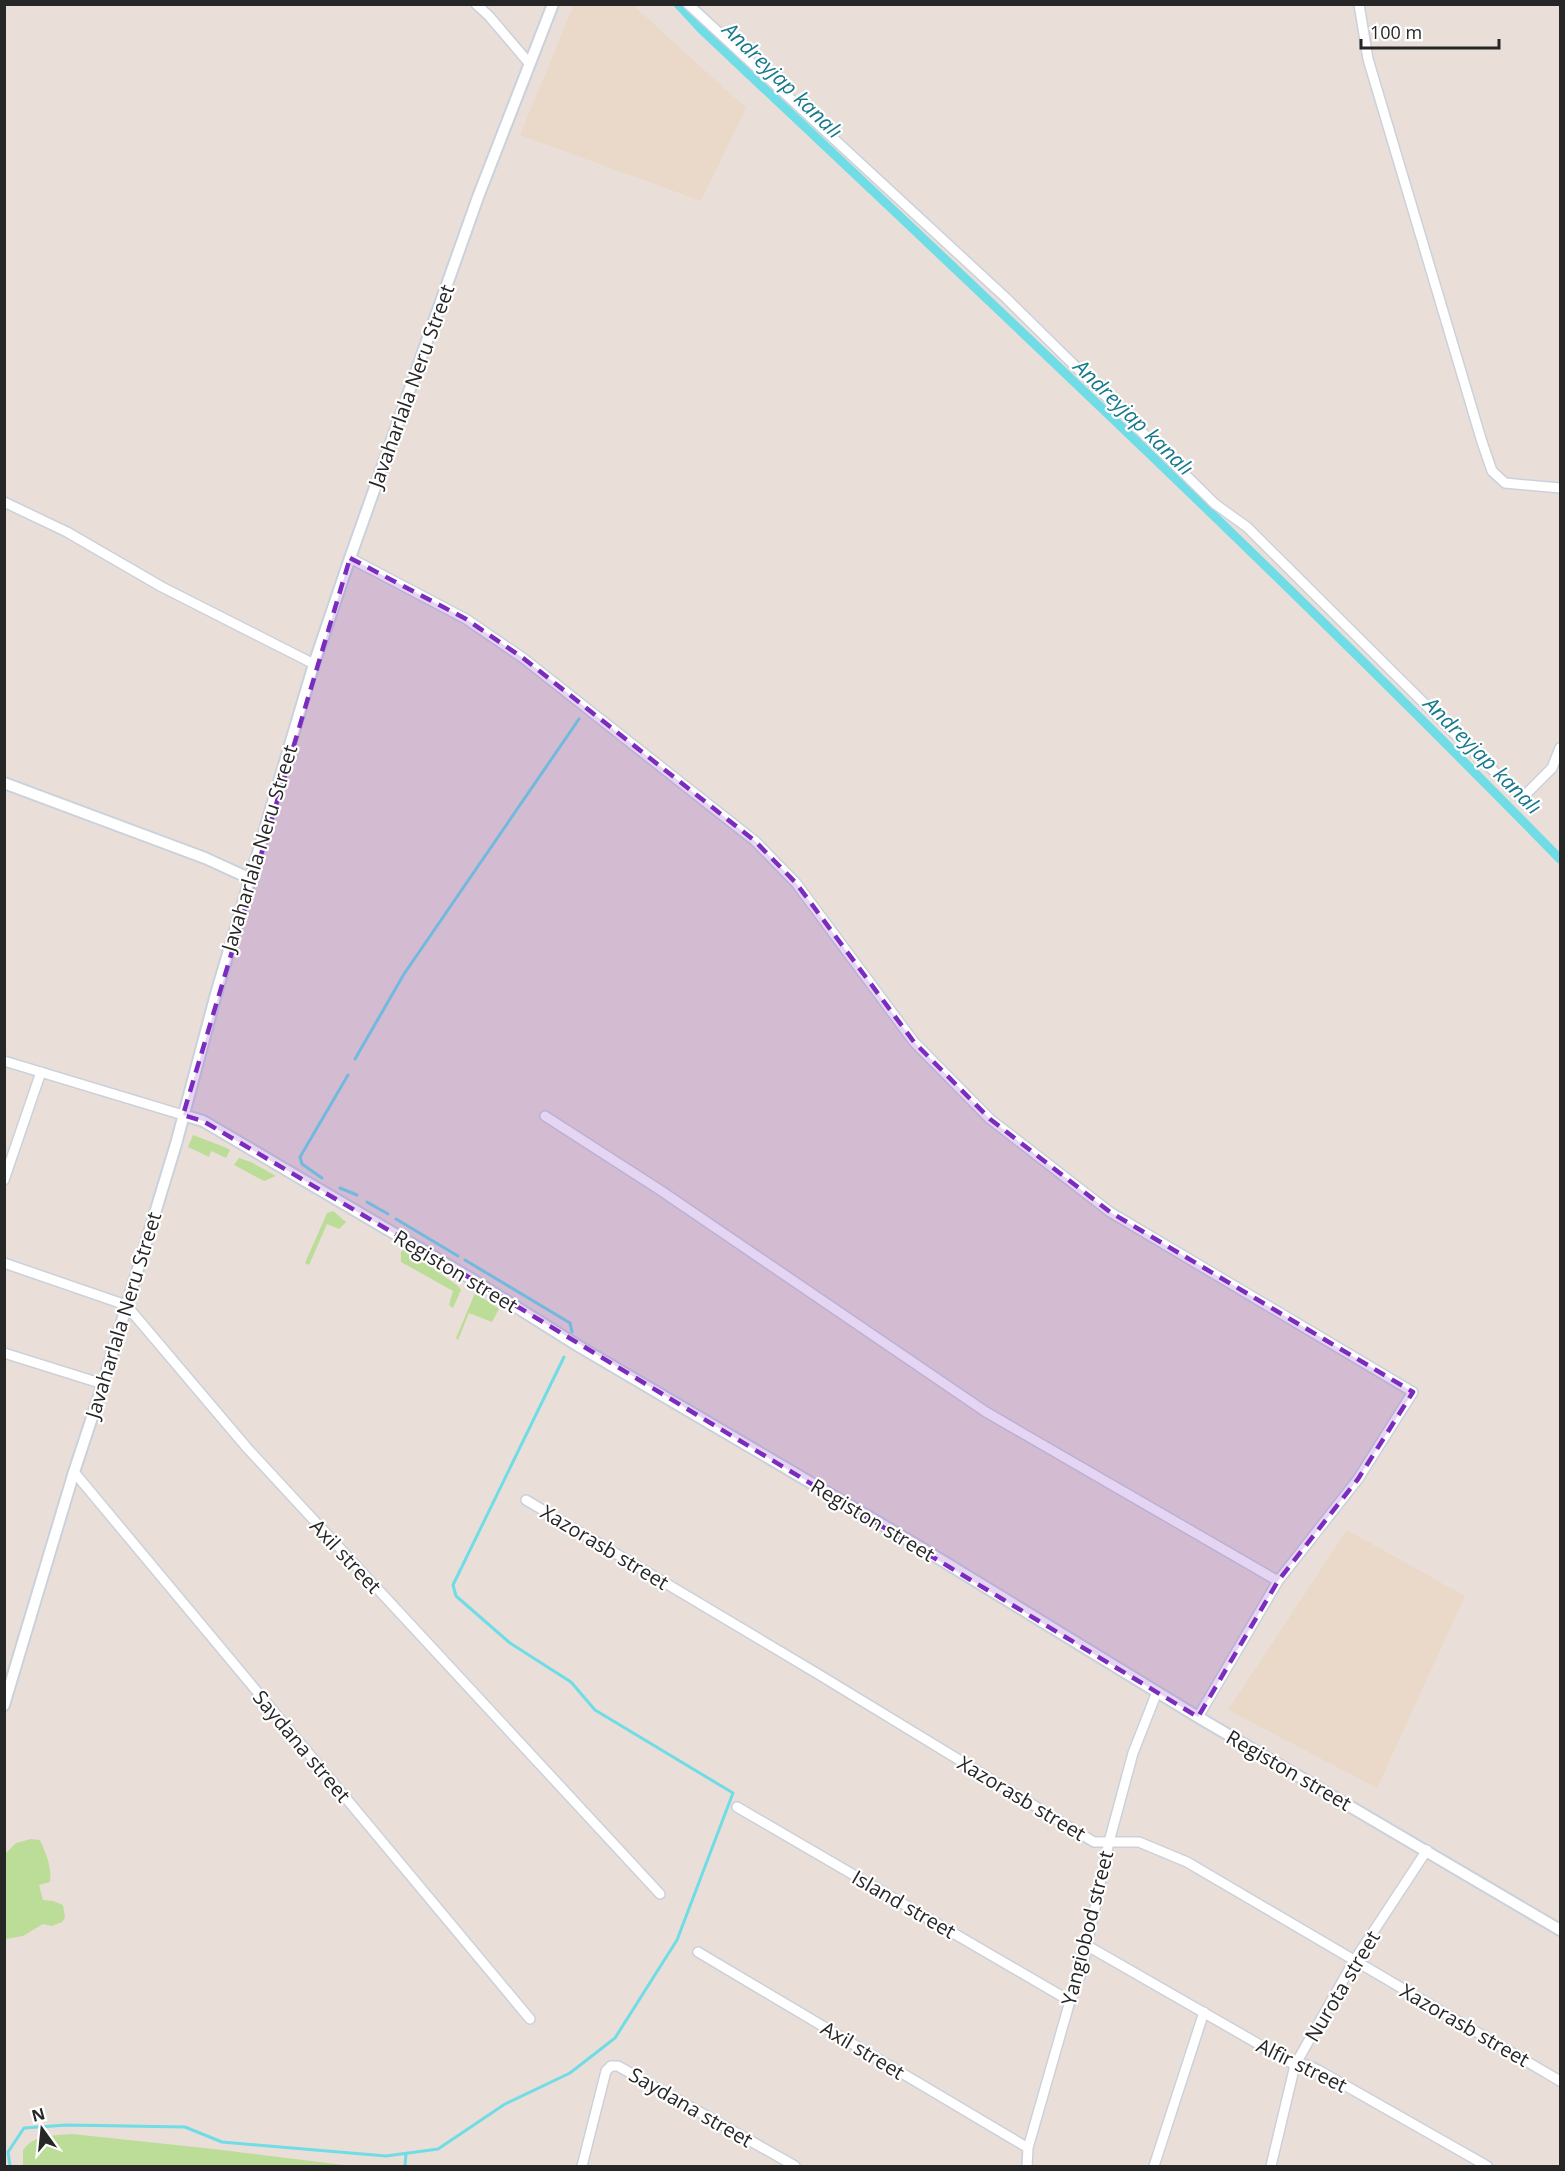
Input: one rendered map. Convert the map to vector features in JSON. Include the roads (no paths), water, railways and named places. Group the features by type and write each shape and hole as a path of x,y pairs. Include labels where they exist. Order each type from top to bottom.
{"street":[{"path":"476,4 529,63"},
{"name":"Javaharlala Neru Street","path":"4,1705 176,1144 216,994 314,664 478,197 553,4"},
{"path":"688,4 1006,298 1215,504 1247,526 1522,798 1552,768 1560,748"},
{"path":"1359,4 1368,59 1492,471 1505,483 1560,488"},
{"path":"4,502 67,532 162,588 314,664"},
{"path":"350,558 466,619 523,658 755,841 796,883 914,1042 990,1119 1110,1212 1413,1392 1358,1479 1278,1581 1198,1717"},
{"path":"4,783 205,858 251,879"},
{"path":"4,1061 183,1115"},
{"path":"4,1180 41,1072"},
{"name":"Registon street","path":"183,1115 203,1121 450,1266 580,1347 915,1544 1198,1717 1560,1930"},
{"path":"545,1116 670,1197 986,1412 1278,1581"},
{"path":"4,1263 126,1305"},
{"name":"Axil street","path":"126,1305 248,1449 660,1894"},
{"path":"4,1353 103,1384"},
{"name":"Saydana street","path":"74,1472 530,2019"},
{"name":"Xazorasb street","path":"526,1500 1094,1842 1139,1842 1187,1862 1560,2081"},
{"name":"Yangiobod street","path":"1027,2166 1028,2148 1070,2001 1080,1974 1109,1842 1133,1753 1157,1692"},
{"name":"Island street","path":"737,1807 1070,2001"},
{"name":"Nurota street","path":"1271,2166 1295,2065 1354,1961 1427,1850"},
{"name":"Alfir street","path":"1086,1945 1295,2065 1307,2065 1318,2070 1487,2166"},
{"name":"Axil street","path":"698,1952 1028,2148"},
{"path":"1155,2166 1204,2012"},
{"name":"Saydana street","path":"582,2166 606,2072 611,2066 618,2066 795,2166"}],"waterway":[{"name":"Andreyjap kanalı","path":"678,4 701,29 1243,544 1560,859"},
{"path":"355,1059 404,974 579,719"},
{"path":"322,1178 302,1164 300,1157 348,1075"},
{"path":"340,1188 357,1195"},
{"path":"367,1202 388,1214"},
{"path":"396,1219 458,1256"},
{"path":"465,1260 570,1323 572,1332"},
{"path":"10,2166 8,2152 24,2128 67,2125 185,2127 222,2142 386,2156 438,2149 505,2104 570,2073 615,2038 677,1940 733,1793 595,1710 571,1682 510,1643 456,1596 453,1585 564,1357"},
{"path":"405,2166 406,2154"}]}
